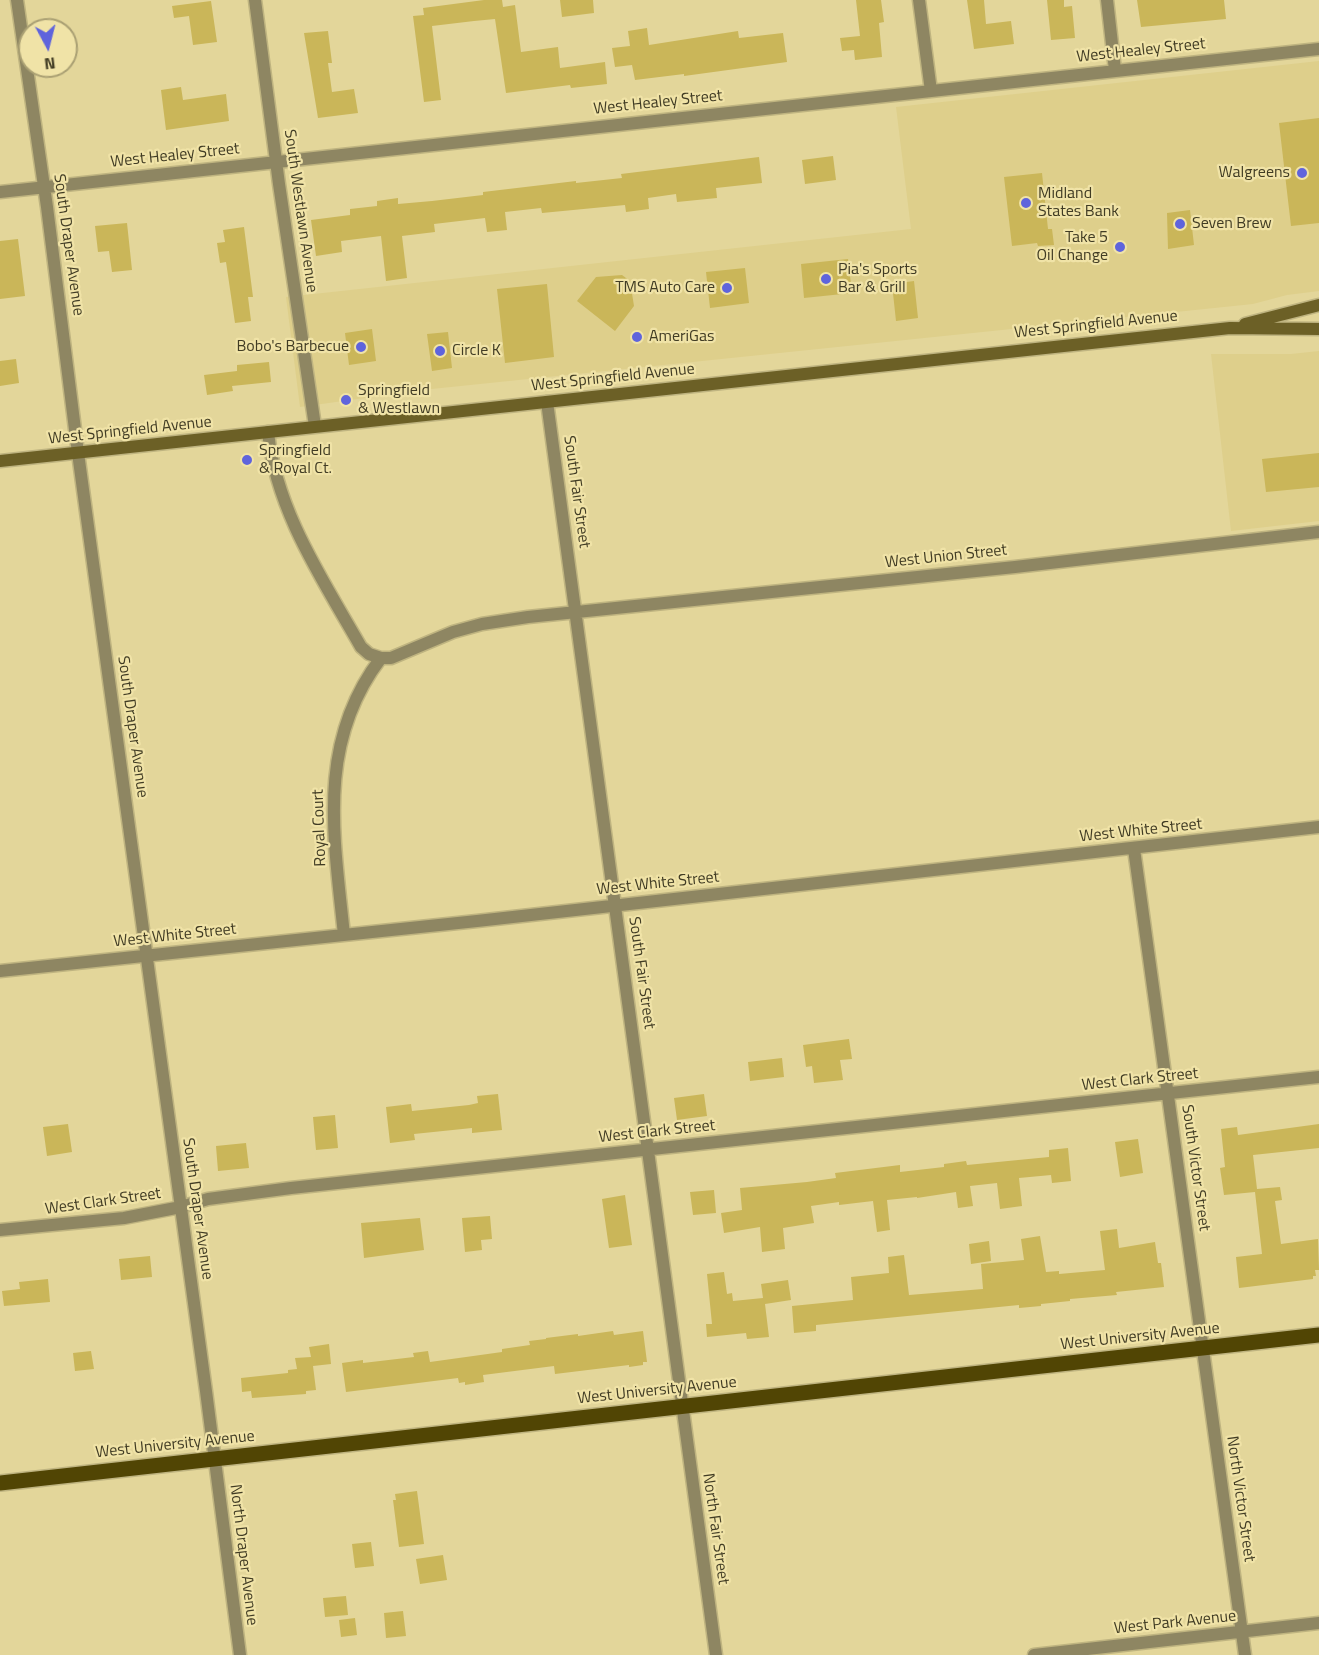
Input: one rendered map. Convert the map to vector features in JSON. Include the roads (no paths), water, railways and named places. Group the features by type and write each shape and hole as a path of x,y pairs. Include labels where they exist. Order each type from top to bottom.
{"main road":[{"name":"West Springfield Avenue","path":"1230,328 1319,305"},
{"name":"West Springfield Avenue","path":"0,461 1230,328 1319,329"},
{"name":"West University Avenue","path":"0,1483 1319,1335"}],"street":[{"name":"South Draper Avenue","path":"17,0 214,1459"},
{"name":"South Westlawn Avenue","path":"255,0 315,426"},
{"path":"919,0 931,91"},
{"path":"1107,0 1115,70"},
{"name":"West Healey Street","path":"0,192 1319,49"},
{"name":"South Fair Street","path":"547,402 681,1407"},
{"path":"268,432 275,474 293,522 309,557 361,647 369,654 391,658 453,632 482,624 575,612"},
{"name":"West Union Street","path":"575,612 1015,567 1319,532"},
{"name":"Royal Court","path":"344,935 335,846 333,800 335,771 350,713 360,690 381,658"},
{"name":"West White Street","path":"0,971 1319,827"},
{"name":"South Victor Street","path":"1134,849 1203,1348"},
{"name":"West Clark Street","path":"0,1230 124,1218 181,1207 208,1199 291,1188 1319,1077"},
{"name":"North Victor Street","path":"1203,1348 1245,1655"},
{"name":"North Fair Street","path":"681,1407 716,1655"},
{"name":"North Draper Avenue","path":"214,1459 240,1655"},
{"name":"West Park Avenue","path":"1034,1655 1319,1623"}],"place":[{"name":"Walgreens","path":"1302,173"},
{"name":"Midland States Bank","path":"1026,203"},
{"name":"Seven Brew","path":"1180,224"},
{"name":"Take 5 Oil Change","path":"1120,247"},
{"name":"Pia's Sports Bar & Grill","path":"826,279"},
{"name":"TMS Auto Care","path":"727,288"},
{"name":"AmeriGas","path":"637,337"},
{"name":"Bobo's Barbecue","path":"361,347"},
{"name":"Circle K","path":"440,351"},
{"name":"Springfield & Westlawn","path":"346,400"},
{"name":"Springfield & Royal Ct.","path":"247,460"}]}
